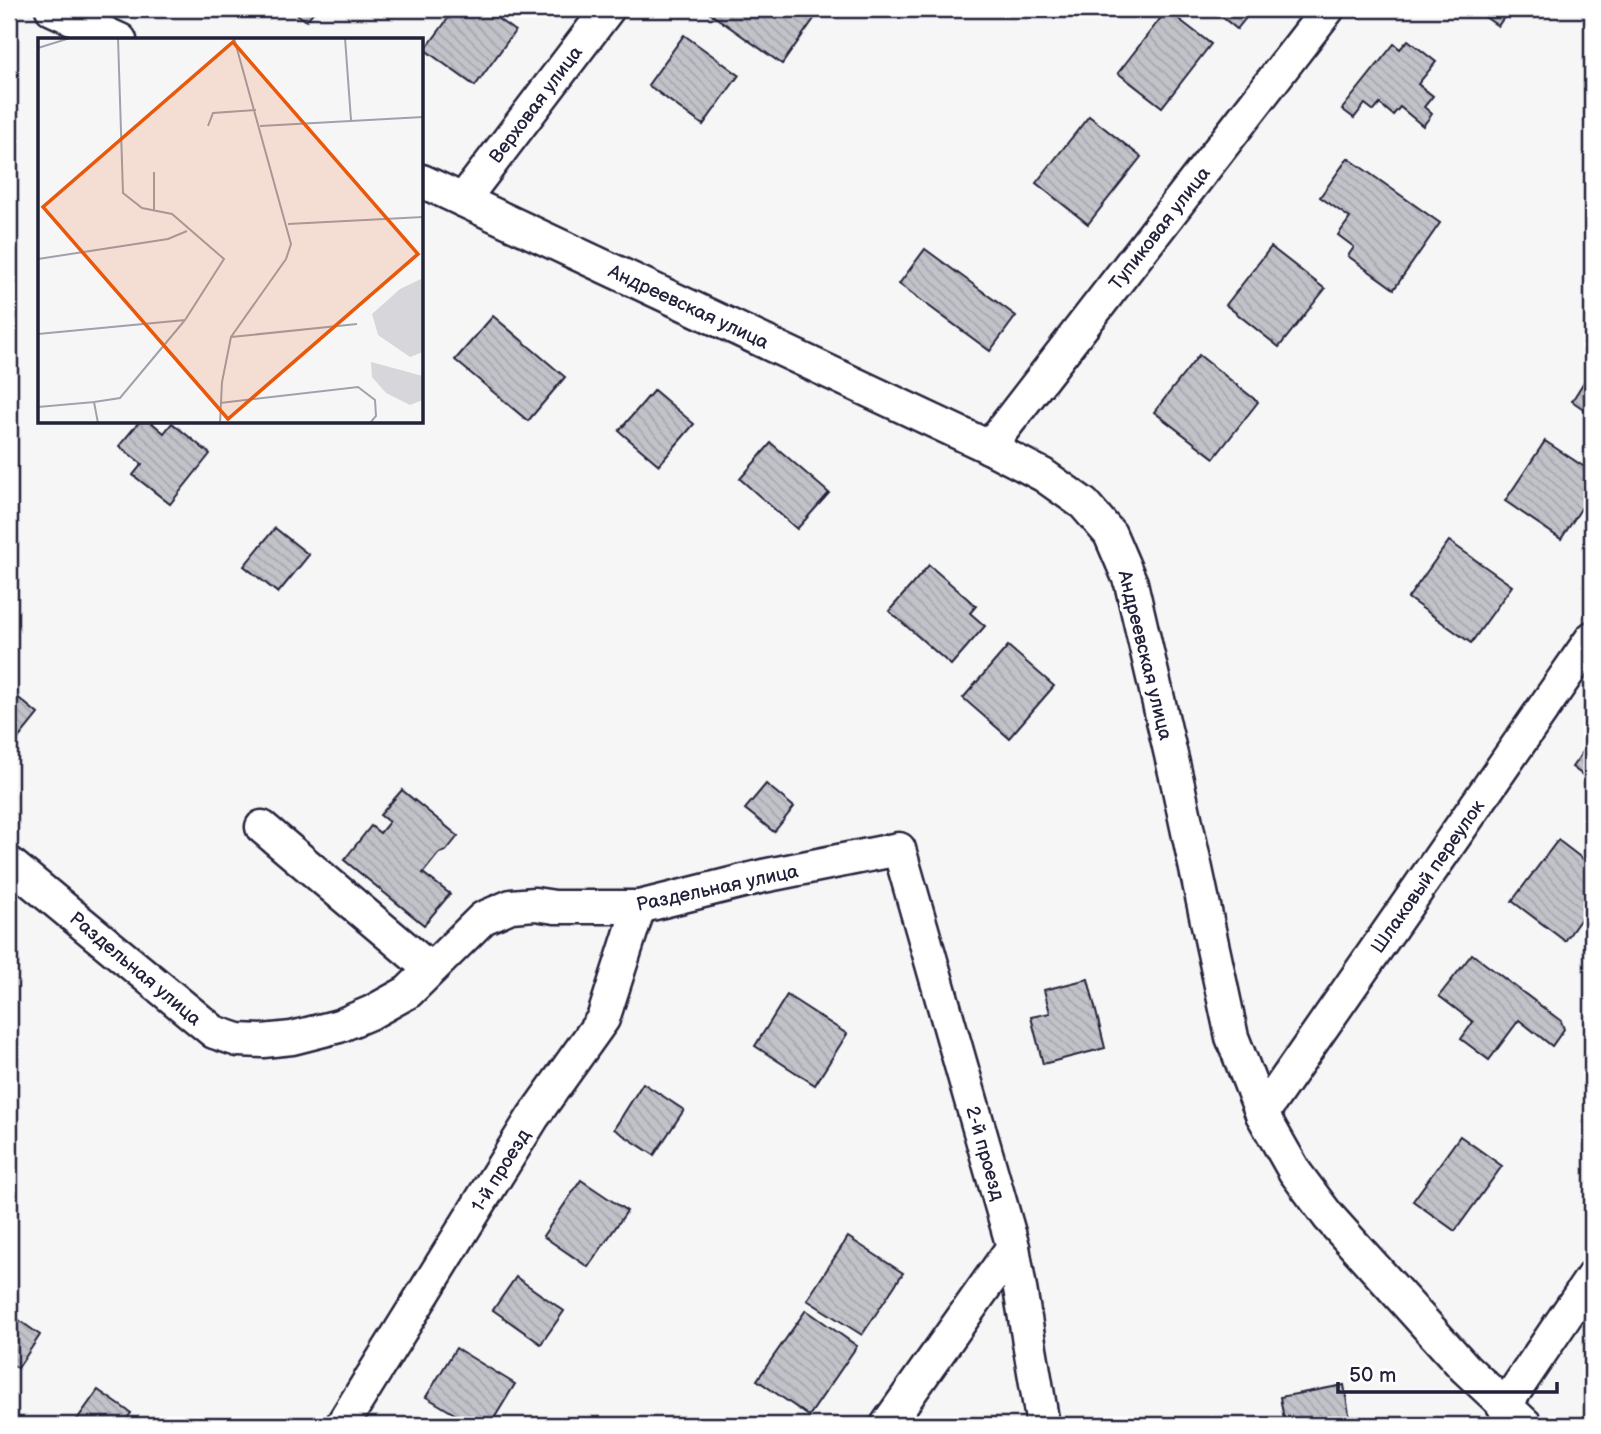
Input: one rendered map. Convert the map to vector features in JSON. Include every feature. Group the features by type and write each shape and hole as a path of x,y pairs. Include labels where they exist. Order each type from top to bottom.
{"street":[{"path":"52,9 116,38"},
{"name":"Верховая улица","path":"463,200 608,9"},
{"name":"Тупиковая улица","path":"989,447 1328,9"},
{"name":"Андреевская улица","path":"424,182 989,447 1043,475 1084,505 1110,534 1131,583 1178,785 1231,1037 1262,1114 1296,1172 1328,1216 1420,1321 1515,1416"},
{"name":"Шлаковый переулок","path":"1262,1114 1592,638"},
{"path":"262,827 430,969"},
{"name":"Раздельная улица","path":"9,863 184,1010 214,1032 238,1040 263,1041 292,1038 340,1026 372,1012 408,992 483,918 511,906 535,904 555,907 639,907 763,876 899,849"},
{"name":"2-й проезд","path":"899,849 1013,1247 1043,1425"},
{"name":"1-й проезд","path":"342,1425 533,1117 603,1019 639,907"},
{"path":"887,1425 1013,1247"},
{"path":"1515,1416 1592,1277"}],"building":[{"path":"290,9 316,9 306,21"},
{"path":"455,9 484,9 515,31 475,86 425,50"},
{"path":"704,9 811,9 818,13 782,64"},
{"path":"1212,9 1253,9 1237,29"},
{"path":"1474,9 1522,9 1517,15 1509,10 1498,26"},
{"path":"1167,10 1211,44 1162,107 1118,73"},
{"path":"684,35 739,75 703,125 648,85"},
{"path":"1408,40 1436,62 1418,84 1433,96 1424,107 1432,114 1423,126 1400,107 1393,115 1380,104 1374,111 1365,104 1354,118 1342,109 1394,44 1400,49"},
{"path":"1089,116 1141,157 1088,224 1036,183"},
{"path":"1348,158 1440,223 1394,289 1348,256 1354,247 1338,235 1350,218 1320,197"},
{"path":"1271,247 1325,289 1279,347 1226,305"},
{"path":"925,249 1016,316 990,351 899,284"},
{"path":"493,316 565,377 528,421 455,360"},
{"path":"1199,355 1258,402 1214,458 1154,412"},
{"path":"1592,369 1592,415 1572,401"},
{"path":"654,390 694,424 659,465 619,431"},
{"path":"137,424 153,424 164,433 173,424 210,454 170,504 133,475 142,464 119,446"},
{"path":"1545,441 1592,472 1592,492 1561,539 1505,501"},
{"path":"771,443 829,493 797,529 740,479"},
{"path":"275,528 309,555 278,593 244,566"},
{"path":"1449,541 1512,586 1471,643 1408,598"},
{"path":"929,565 976,606 970,613 985,626 951,665 889,611"},
{"path":"1008,646 1054,686 1009,738 963,698"},
{"path":"9,690 38,714 9,750"},
{"path":"1592,739 1592,782 1572,767"},
{"path":"766,784 794,807 774,832 745,809"},
{"path":"402,790 458,836 446,851 439,853 423,873 450,894 424,925 344,860 371,826 380,833 389,822 380,815"},
{"path":"1558,840 1592,866 1592,903 1565,941 1512,901"},
{"path":"1472,954 1561,1021 1564,1029 1552,1046 1519,1020 1489,1060 1461,1039 1473,1022 1439,996"},
{"path":"1088,979 1105,1048 1043,1064 1031,1017 1050,1013 1044,990"},
{"path":"787,995 847,1034 815,1085 755,1046"},
{"path":"643,1083 684,1110 654,1155 614,1129"},
{"path":"1460,1136 1502,1166 1455,1231 1413,1201"},
{"path":"581,1180 627,1211 588,1267 543,1236"},
{"path":"848,1237 903,1273 862,1335 807,1300"},
{"path":"516,1277 564,1311 541,1344 493,1310"},
{"path":"806,1310 857,1346 809,1416 757,1380"},
{"path":"9,1313 40,1335 18,1368 9,1362"},
{"path":"456,1348 515,1384 490,1425 473,1425 426,1397"},
{"path":"1344,1385 1351,1425 1285,1425 1280,1397"},
{"path":"98,1390 131,1413 122,1425 73,1425"}]}
